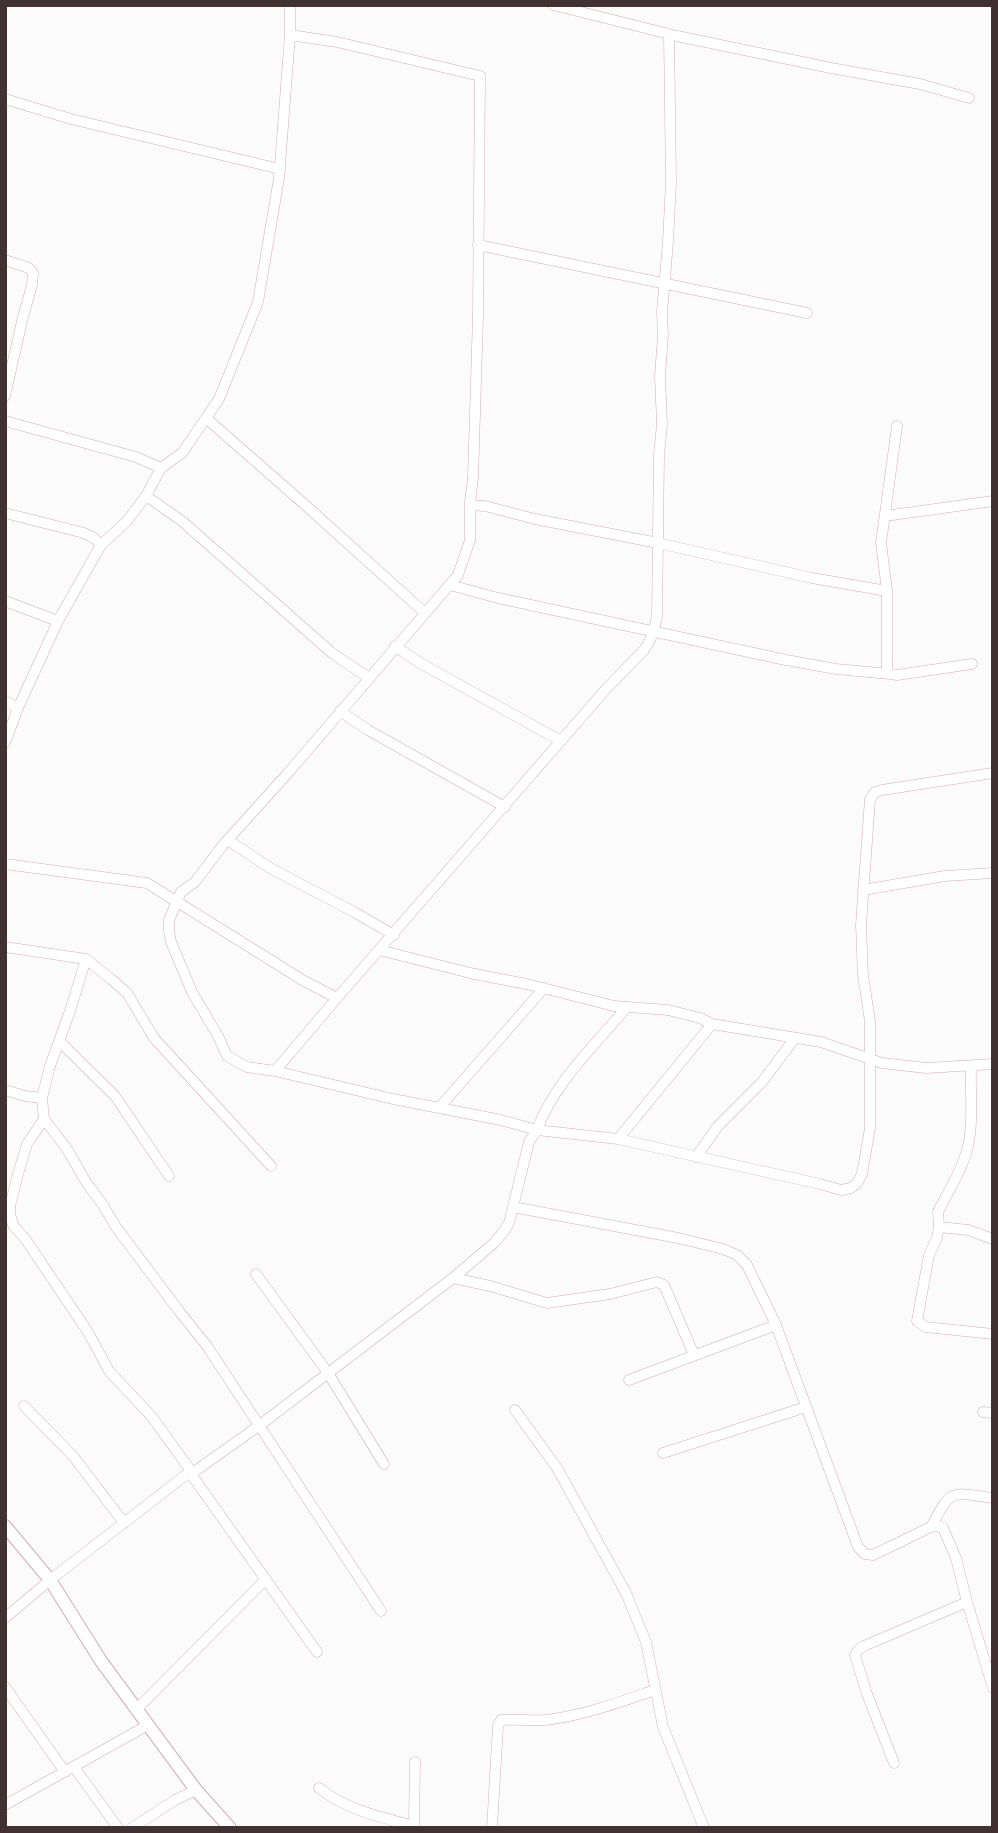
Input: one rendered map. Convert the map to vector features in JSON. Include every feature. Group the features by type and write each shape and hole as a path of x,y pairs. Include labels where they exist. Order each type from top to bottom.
{"street":[{"path":"5,743 58,621 101,545 127,521 146,496 161,468 182,453 219,399 258,302 280,169 290,5"},
{"path":"553,5 669,34 920,84 969,98"},
{"path":"275,1071 606,689 644,650 654,631 657,617 659,455 663,424 660,397 662,312 671,182 669,34"},
{"path":"290,35 337,42 480,76 478,316 470,540 458,575 450,585 228,840 195,882 181,892 169,920 171,942 192,992 228,1056 247,1067 501,1120 537,1130 618,1139 831,1188 850,1188 862,1174 870,1128 870,1021 863,975 861,925 870,799 876,792 993,773"},
{"path":"5,99 71,119 280,169"},
{"path":"478,245 807,313"},
{"path":"5,260 29,268 33,273 5,396"},
{"path":"206,418 425,613"},
{"path":"5,421 136,457 161,468"},
{"path":"890,674 887,671 887,591 881,543 897,426"},
{"path":"146,496 182,521 332,653 369,678"},
{"path":"885,516 993,501"},
{"path":"470,505 658,543 812,579 887,591"},
{"path":"5,513 84,533 101,545"},
{"path":"450,585 498,598 836,669 897,675 972,664"},
{"path":"5,601 58,621"},
{"path":"396,646 420,663 561,741"},
{"path":"5,701 18,708"},
{"path":"340,711 368,730 505,807"},
{"path":"228,840 270,868 394,934"},
{"path":"5,864 147,883 304,981 337,998"},
{"path":"863,890 945,876 993,873"},
{"path":"5,947 86,959 127,993 154,1038 271,1166"},
{"path":"379,950 614,1006 668,1010 712,1024 821,1042 883,1063 926,1068 993,1064"},
{"path":"86,959 50,1066 42,1098 44,1119 67,1149 116,1227 207,1346 381,1611"},
{"path":"439,1108 544,988"},
{"path":"5,1618 124,1523 191,1472 260,1425 453,1278 494,1243 509,1223 529,1142 544,1111 565,1080 627,1007"},
{"path":"618,1139 712,1024"},
{"path":"695,1157 718,1126 762,1082 795,1038"},
{"path":"60,1041 115,1096 169,1176"},
{"path":"971,1066 970,1136 962,1166 938,1212 937,1238 929,1255 917,1321 926,1326 993,1334"},
{"path":"5,1090 42,1098"},
{"path":"44,1119 27,1144 18,1174 9,1214 13,1225 88,1332 108,1371 152,1417 317,1652"},
{"path":"513,1207 678,1238 730,1252 747,1265 776,1325 858,1547 865,1554 873,1555 931,1527 943,1528 956,1558 993,1688"},
{"path":"939,1227 968,1230 993,1239"},
{"path":"256,1274 328,1373 384,1464"},
{"path":"453,1278 547,1303 661,1283 694,1355"},
{"path":"629,1381 776,1325"},
{"path":"24,1406 73,1456 124,1523"},
{"path":"663,1453 806,1407"},
{"path":"515,1410 557,1468 626,1593 646,1643 663,1727 704,1828"},
{"path":"931,1527 951,1496 959,1494 993,1498"},
{"path":"5,1526 50,1580 101,1661 196,1790 230,1828"},
{"path":"137,1709 266,1579"},
{"path":"894,1763 855,1655 864,1647 967,1602"},
{"path":"5,1687 118,1828"},
{"path":"492,1828 498,1726 501,1720 565,1717 655,1689"},
{"path":"5,1805 148,1725"},
{"path":"319,1788 334,1799 363,1813 413,1827 415,1762"},
{"path":"132,1828 175,1800 196,1790"}]}
